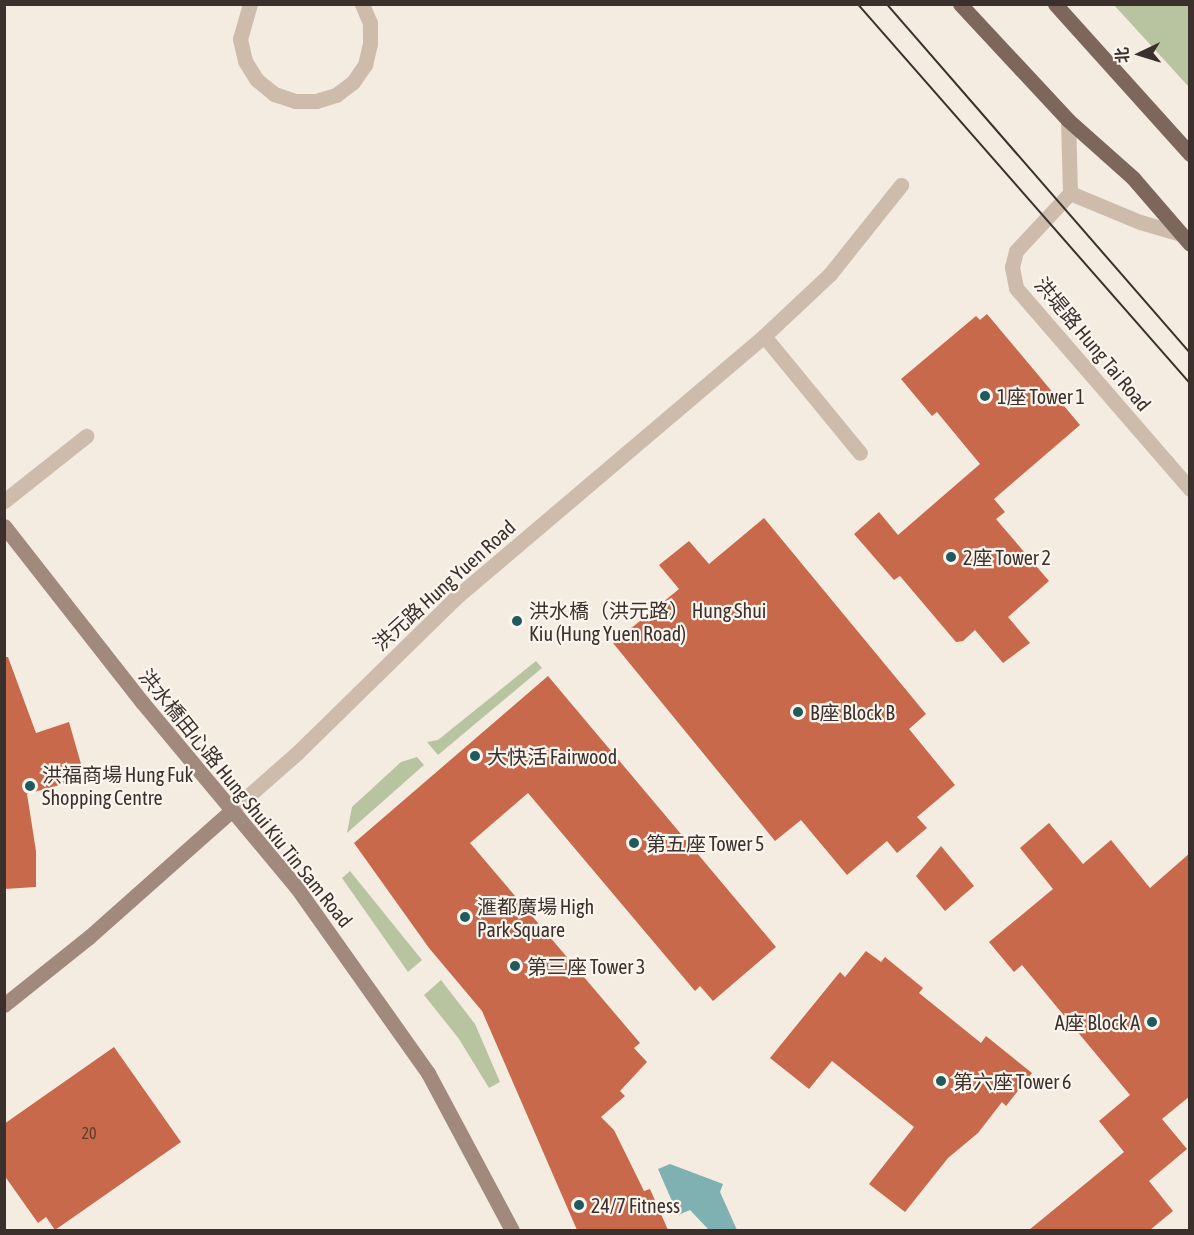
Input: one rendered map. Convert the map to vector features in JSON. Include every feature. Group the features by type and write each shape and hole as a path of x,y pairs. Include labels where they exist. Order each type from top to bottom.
{"main road":[{"path":"960,4 1068,120 1133,178 1185,239"},
{"path":"1055,4 1190,154"}],"street":[{"path":"250,4 240,39 245,62 257,80 274,94 295,101 316,101 336,95 353,82 365,65 370,44 370,23 362,4"},
{"path":"1068,120 1070,193 1185,239"},
{"name":"洪元路 Hung Yuen Road","path":"4,1005 89,937 297,753 454,599 764,336 830,274 901,186"},
{"name":"洪堤路 Hung Tai Road","path":"1070,193 1016,251 1012,267 1016,288 1190,489"},
{"path":"764,336 860,453"},
{"path":"4,501 86,436"},
{"name":"洪水橋田心路 Hung Shui Kiu Tin Sam Road","path":"4,526 231,811 297,888 428,1073 512,1230"}],"green space":[{"path":"1114,5 1189,5 1189,87"},
{"path":"536,661 542,668 438,755 427,742 438,740"},
{"path":"417,757 424,765 347,833 352,807 401,762"},
{"path":"350,871 422,960 408,972 342,878"},
{"path":"441,980 475,1024 500,1082 489,1088 459,1039 424,995"}],"water":[{"path":"670,1164 723,1184 720,1192 737,1230 709,1230 690,1210 678,1215 658,1169"}],"building":[{"path":"987,314 1080,425 994,499 1005,512 996,519 1049,581 1008,617 1030,643 1003,663 975,630 963,641 956,642 900,576 894,580 854,534 879,512 898,535 980,464 937,412 932,416 901,379 976,316 980,320"},
{"name":"B座 Block B","path":"764,518 926,714 909,729 955,785 917,817 927,828 897,853 887,841 847,875 801,820 775,841 613,643 679,589 659,565 689,541 709,564"},
{"name":"洪福商場 Hung Fuk Shopping Centre","path":"4,657 8,657 36,733 69,722 85,778 27,794 36,851 36,887 4,889"},
{"name":"滙都廣場 High Park Square","path":"548,676 776,947 713,1001 700,986 695,991 528,793 470,843 640,1043 634,1048 647,1062 620,1091 625,1096 601,1117 614,1130 644,1191 650,1189 668,1230 577,1230 482,1011 429,948 354,843"},
{"name":"A座 Block A","path":"1049,823 1083,864 1111,840 1150,888 1190,853 1190,1096 1162,1119 1187,1149 1149,1181 1173,1211 1150,1230 1029,1230 1124,1152 1099,1121 1130,1095 1022,965 1014,972 989,942 1053,889 1020,848"},
{"path":"941,846 974,886 945,911 916,876"},
{"name":"第六座 Tower 6","path":"866,951 881,962 885,957 923,988 919,993 981,1043 986,1036 1032,1073 1006,1106 1002,1102 978,1133 948,1158 905,1212 869,1184 914,1127 832,1061 809,1089 770,1058 840,972 845,977"},
{"path":"114,1047 181,1142 55,1230 46,1217 38,1223 4,1175 4,1124"}],"tram line":[{"path":"858,4 1190,383"},
{"path":"887,4 1190,352"}],"place":[{"name":"1座 Tower 1","path":"985,396"},
{"name":"2座 Tower 2","path":"951,557"},
{"name":"洪水橋（洪元路） Hung Shui Kiu (Hung Yuen Road)","path":"517,621"},
{"name":"B座 Block B","path":"798,712"},
{"name":"大快活 Fairwood","path":"475,756"},
{"name":"洪福商場 Hung Fuk Shopping Centre","path":"30,786"},
{"name":"第五座 Tower 5","path":"634,843"},
{"name":"滙都廣場 High Park Square","path":"465,917"},
{"name":"第三座 Tower 3","path":"515,966"},
{"name":"A座 Block A","path":"1152,1022"},
{"name":"第六座 Tower 6","path":"941,1081"},
{"name":"24/7 Fitness","path":"579,1205"}]}
